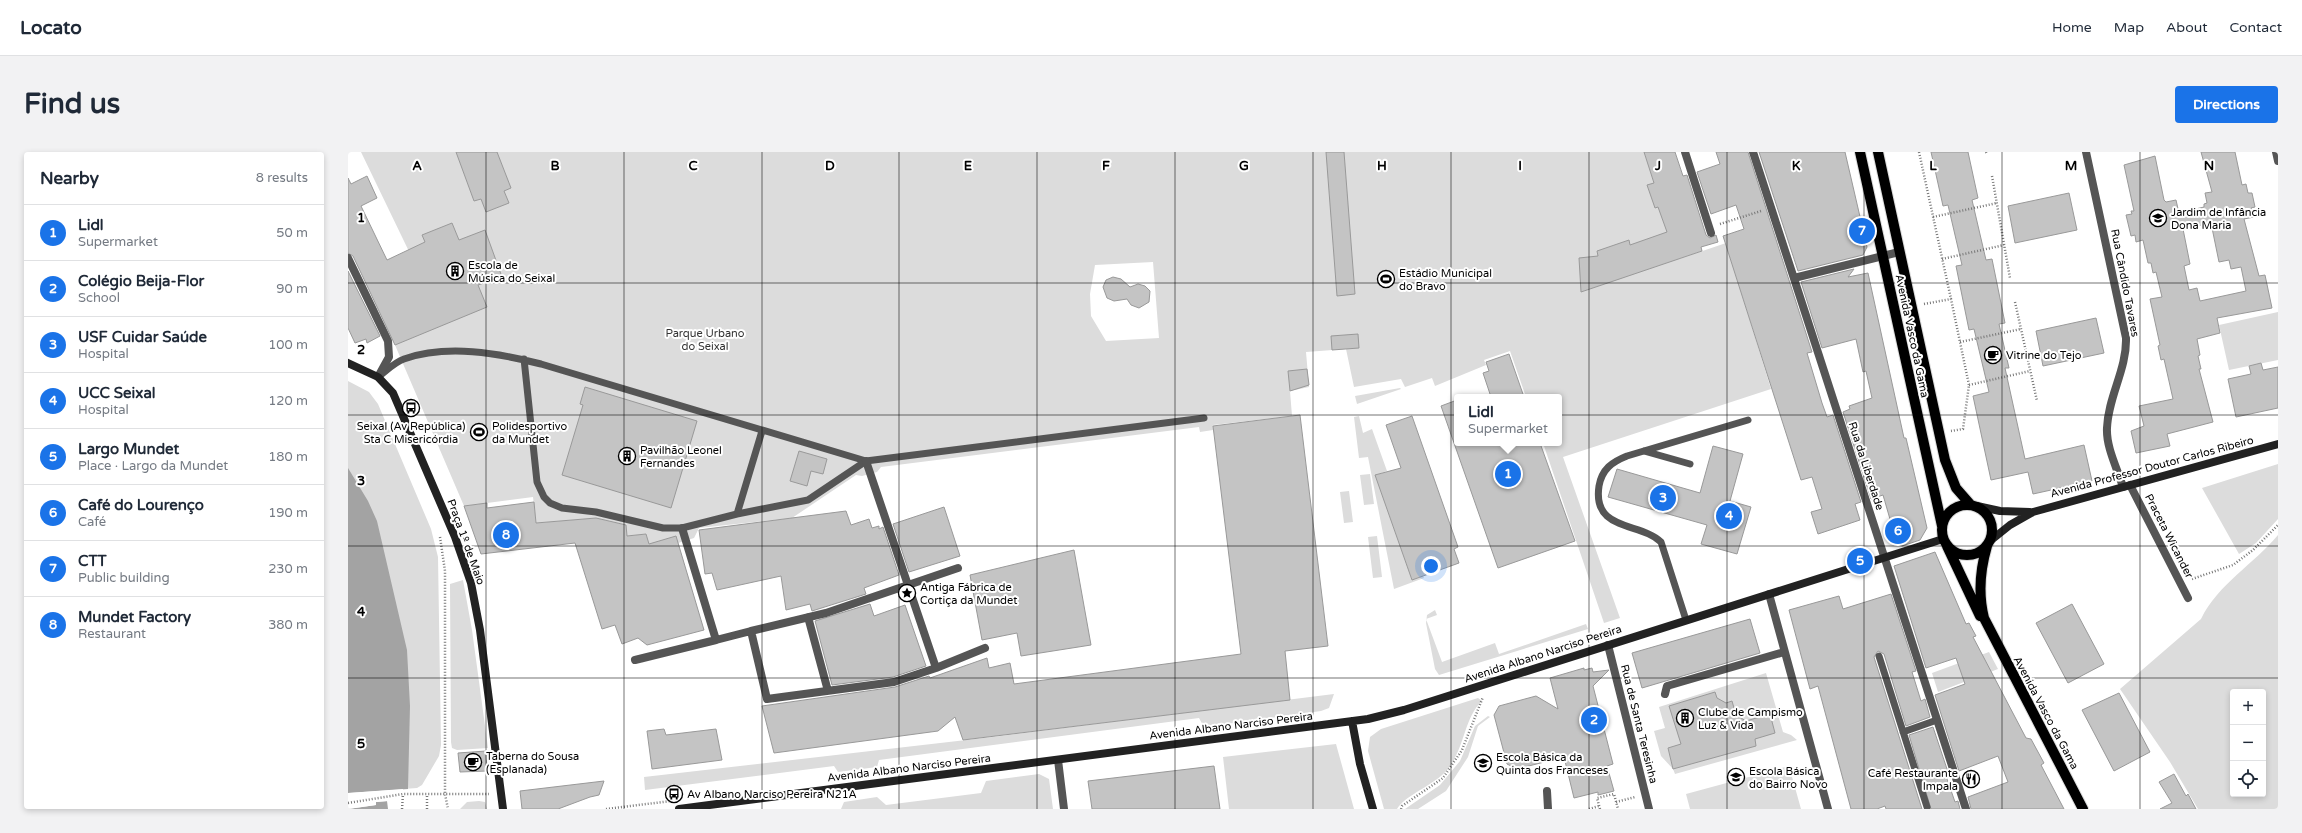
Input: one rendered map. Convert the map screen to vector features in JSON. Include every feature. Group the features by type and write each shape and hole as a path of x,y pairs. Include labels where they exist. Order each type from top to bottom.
{"main road":[{"name":"Avenida Vasco da Gama","path":"1860,152 1942,526"},
{"name":"Avenida Vasco da Gama","path":"1878,152 1939,434 1951,480 1956,488 1974,505"},
{"path":"1974,505 1988,515 1993,528 1988,544 1977,553 1963,555 1955,552 1944,541 1942,526 1944,519 1954,508 1974,505"},
{"name":"Avenida Vasco da Gama","path":"1944,541 1972,601 1988,628 2083,809"},
{"name":"Avenida Vasco da Gama","path":"1988,544 1982,567 1980,588 1982,609 1988,628"}],"street":[{"path":"1685,152 1711,230"},
{"name":"Rua da Liberdade","path":"1752,152 1966,809"},
{"name":"Rua Cândido Tavares","path":"2086,152 2125,332 2124,356 2107,426 2109,443 2127,486"},
{"path":"2276,152 2278,161"},
{"path":"1794,278 1899,252"},
{"path":"348,258 388,341 389,357 378,377"},
{"name":"Praça 1º de Maio","path":"348,363 378,377 389,388 397,400 455,537 471,583 480,630 503,809"},
{"name":"Avenida Professor Doutor Carlos Ribeiro","path":"2033,512 2278,444"},
{"path":"866,461 936,668"},
{"name":"Praceta Wicander","path":"2127,486 2188,598"},
{"path":"1974,505 2000,511 2033,512"},
{"path":"1988,544 2010,525 2033,512"},
{"path":"682,528 716,640"},
{"name":"Avenida Albano Narciso Pereira","path":"679,809 1352,721 1386,715 1884,557 1944,541"},
{"path":"635,660 808,617 908,586 958,568"},
{"path":"1769,594 1828,809"},
{"path":"808,617 828,691"},
{"path":"751,631 767,698 894,682 936,668 985,648"},
{"name":"Rua de Santa Teresinha","path":"1608,645 1649,809"},
{"path":"1665,694 1667,686 1784,652"},
{"path":"1352,721 1360,764 1373,809"},
{"path":"1058,760 1064,809"},
{"path":"1547,791 1548,809"}],"lane":[{"path":"378,377 402,360 424,354 484,352 524,359 866,461 1204,418"},
{"path":"524,359 537,482 544,497 550,503 562,508 596,512 663,528 682,528 737,514 808,500 866,461"},
{"path":"1686,620 1661,542 1651,534 1621,526 1610,519 1602,508 1599,498 1601,477 1606,469 1616,460 1748,420"},
{"path":"737,514 762,431"},
{"path":"1643,451 1690,464"},
{"path":"1879,656 1927,807"},
{"path":"1903,732 1937,720"}],"path":[{"path":"1919,152 1969,385 1963,429 1939,434"},
{"path":"1992,176 2010,278"},
{"path":"1933,217 1997,202"},
{"path":"1711,230 1771,208"},
{"path":"1942,259 2004,245"},
{"path":"1911,306 1951,299"},
{"path":"2015,302 2037,401"},
{"path":"1960,342 2021,329"},
{"path":"1969,385 2030,371"},
{"path":"2181,585 2233,565 2253,550 2278,525"},
{"path":"439,531 445,571 445,794 448,809"},
{"path":"1401,809 1402,806 1443,778 1452,767 1462,750 1484,694 1484,684"},
{"path":"348,803 403,794 501,794"},
{"path":"402,809 403,794"},
{"path":"427,794 427,809"},
{"path":"1589,809 1599,808 1597,798 1614,794 1618,809"},
{"path":"1616,802 1645,794"},
{"path":"606,809 676,800"}],"green space":[{"name":"Parque Urbano do Seixal","path":"361,152 1644,152 1679,259 1726,243 1771,389 1563,457 1620,618 1604,623 1544,446 1562,446 1562,394 1525,394 1510,351 1484,360 1486,365 1435,386 1432,378 1405,387 1401,379 1354,387 1346,349 1306,352 1309,387 1290,391 1292,416 1213,425 1213,430 1200,432 1199,427 881,467 877,472 862,476 856,475 792,518 699,528 694,538 678,543 649,544 646,534 627,536 625,525 596,518 536,523 533,497 464,506 395,345 444,324","holes":["1153,262 1159,338 1106,341 1091,316 1090,294 1095,265"]},
{"path":"2278,312 2278,360 2229,370 2219,325"},
{"path":"348,381 369,392 378,404 431,529 438,557 441,745 439,756 422,785 417,788 348,793"},
{"path":"1401,389 1357,404 1355,396"},
{"path":"1359,416 1363,433 1372,429 1387,471 1376,475 1412,580 1423,576 1424,578 1394,589 1368,457 1359,458 1354,417"},
{"path":"2278,464 2278,519 2256,543 2239,554 2202,488"},
{"path":"1370,474 1374,504 1364,505 1360,475"},
{"path":"1349,491 1353,522 1344,523 1340,492"},
{"path":"2278,535 2278,809 2198,809 2170,762 2120,689 2201,619 2217,595"},
{"path":"1377,536 1382,577 1373,578 1368,537"},
{"path":"463,580 472,630 488,748 457,750 452,748 451,742 450,584"},
{"path":"1435,610 1437,615 1427,619 1427,615"},
{"path":"1426,620 1442,662 1495,643 1499,654 1586,624 1588,629 1439,675 1435,669"},
{"path":"1989,652 1998,669 1938,692 1932,673"},
{"path":"1766,673 1783,732 1791,735 1797,740 1675,774 1673,769 1661,756 1654,731 1665,728 1659,707"},
{"path":"1334,694 1329,708 1321,711 1204,727 1199,718 879,760 877,767 838,772 834,766 645,790 644,777 1001,736"},
{"path":"1478,698 1482,701 1471,716 1458,751 1448,769 1436,780 1407,799 1397,809 1384,809 1368,751 1370,737 1381,729"},
{"path":"1488,716 1490,717 1478,726 1468,757 1446,791 1418,809 1405,809 1440,785 1460,761 1475,726"},
{"path":"1336,744 1354,809 1229,809 1223,757"},
{"path":"1789,766 1801,809 1690,809 1686,794"},
{"path":"1039,774 1049,779 1053,809 841,809 844,802 877,797 886,805 981,793 986,781"},
{"path":"467,802 485,802 487,809 460,809"}],"shaded area":[{"path":"348,468 368,501 377,521 407,650 410,706 408,789 348,793"},
{"path":"387,801 388,809 348,809 376,805 376,802"}],"pier":[{"path":"403,789 403,791 348,795 348,793"},
{"path":"387,799 389,801 376,802 376,805 348,809 348,807"}],"building":[{"path":"456,152 497,152 511,188 504,191 509,203 486,212 481,199 474,201"},
{"path":"1326,152 1344,152 1355,294 1337,296"},
{"path":"1644,152 1675,152 1683,176 1687,175 1706,235 1710,238 1716,235 1718,242 1701,247 1702,251 1581,292 1579,258 1598,256 1597,251 1629,240 1630,245 1667,232 1658,207 1655,208 1647,185 1654,183"},
{"path":"1716,152 1748,152 1812,352 1807,353 1822,403 1827,417 1833,415 1861,502 1855,504 1860,520 1818,534 1811,512 1822,509 1812,477 1801,480 1723,236 1744,229 1736,205 1711,214 1697,172 1720,164"},
{"path":"1759,152 1845,152 1867,247 1863,255 1798,271"},
{"path":"1931,152 1968,152 1978,198 1972,200 1986,260 1992,259 2005,323 1999,324 2009,368 2005,368 2025,459 2084,445 2092,481 2033,494 2028,472 1991,480 1973,396 1989,392 1974,329 1969,330 1956,266 1962,265 1948,205 1943,206"},
{"path":"2201,152 2235,152 2242,185 2246,184 2248,193 2252,193 2255,207 2251,208 2254,217 2244,219 2259,276 2265,275 2272,308 2217,318 2220,333 2197,339 2200,355 2198,356 2201,369 2199,369 2213,422 2167,434 2170,446 2136,453 2131,431 2144,426 2139,406 2173,399 2164,359 2161,360 2158,346 2160,345 2150,299 2162,297 2156,272 2153,273 2151,263 2148,263 2143,240 2136,242 2135,235 2131,236 2126,215 2132,214 2131,211 2134,211 2124,165 2155,156 2164,200 2166,202 2176,200 2179,213 2204,207 2204,204 2207,203 2205,193 2212,192","holes":["2211,223 2219,262 2229,260 2231,269 2241,267 2246,291 2200,301 2197,288 2189,290 2184,266 2190,264 2183,229"]},
{"path":"367,176 377,198 361,206 387,260 425,242 422,235 452,223 459,240 485,230 502,277 478,285 487,307 395,345 353,256 348,253 348,178 351,184"},
{"path":"2069,193 2077,230 2015,243 2008,206"},
{"path":"1854,269 1848,277 1868,273 1904,438 1906,438 1927,528 1920,540 1902,546 1888,539 1884,528 1892,526 1883,495 1871,499 1843,412 1850,409 1849,406 1872,398 1866,371 1863,372 1856,339 1822,348 1801,282"},
{"path":"348,271 380,336 367,343 366,339 355,343 348,328"},
{"path":"1113,277 1121,279 1130,287 1138,284 1145,286 1150,291 1149,302 1139,308 1131,305 1127,299 1114,301 1107,298 1103,287 1106,280"},
{"path":"2096,318 2104,353 2043,366 2036,331"},
{"path":"1358,334 1359,348 1332,350 1331,336"},
{"path":"1509,354 1523,394 1490,394 1483,373 1489,371 1486,362"},
{"path":"2261,363 2263,370 2278,367 2278,408 2236,417 2228,379 2251,374 2249,366"},
{"path":"1307,369 1309,385 1290,391 1288,371"},
{"name":"Pavilhão Leonel Fernandes","path":"585,387 697,421 671,508 562,475 583,405 580,404"},
{"path":"1454,401 1454,443 1441,406"},
{"path":"1300,415 1328,646 1285,651 1290,700 963,740 955,717 938,731 774,753 762,706 895,687 929,676 930,678 987,658 989,668 1010,663 1014,684 1241,654 1213,426"},
{"path":"1412,416 1458,547 1454,549 1459,563 1412,580 1375,475 1401,468 1386,425"},
{"path":"1455,446 1541,446 1575,541 1498,568"},
{"path":"1713,446 1743,454 1730,501 1751,507 1737,554 1701,544 1707,525 1608,497 1617,469 1700,493"},
{"path":"799,451 827,459 823,474 811,471 807,486 790,481"},
{"path":"534,502 536,523 596,518 626,525 627,536 646,534 649,544 676,536 704,630 647,645 638,638 622,644 615,625 602,629 575,543 481,554 464,506 487,503 487,508"},
{"path":"944,507 960,556 909,572 893,524"},
{"path":"846,511 851,525 869,519 872,528 879,526 879,529 883,527 899,575 864,588 866,594 812,611 810,604 786,610 781,576 717,590 712,573 705,574 699,530"},
{"path":"1074,550 1091,645 1021,656 1017,633 982,640 970,575"},
{"path":"1935,552 1966,624 1969,623 1976,636 1973,637 2026,738 2031,739 2044,763 2041,765 2064,809 1971,809 1968,797 2008,782 1998,756 1959,771 1935,695 1965,684 1956,658 1926,668 1894,566"},
{"path":"1891,594 1916,671 1912,672 1921,701 1925,699 1930,717 1906,726 1884,654 1878,651 1874,657 1922,809 1886,809 1885,806 1877,809 1851,809 1818,686 1810,689 1789,610 1839,596 1843,609"},
{"path":"870,604 874,616 905,605 926,666 893,677 832,685 815,621"},
{"path":"2072,604 2104,664 2068,683 2036,623"},
{"path":"1750,619 1760,653 1642,688 1632,653"},
{"path":"1584,668 1584,670 1592,668 1593,672 1609,670 1593,686 1613,764 1607,766 1614,791 1598,795 1598,792 1574,798 1564,757 1517,769 1507,764 1494,715 1499,706 1536,696 1558,709 1550,678"},
{"path":"1715,692 1717,698 1726,703 1732,701 1736,715 1746,721 1770,714 1775,733 1755,739 1756,746 1673,769 1668,748 1681,744 1669,706"},
{"path":"2119,693 2150,752 2114,771 2082,710"},
{"path":"1933,727 1949,775 1946,776 1955,802 1958,801 1960,809 1931,809 1909,735"},
{"path":"664,729 666,735 716,729 722,760 652,769 647,731"},
{"name":"Taberna do Sousa (Esplanada)","path":"486,751 487,771 460,772 458,753"},
{"path":"1214,766 1220,809 1092,809 1088,781"},
{"path":"2174,774 2186,796 2188,794 2196,809 2160,809 2172,803 2159,782"},
{"path":"604,781 599,795 558,809 522,809 520,791"}],"place":[{"name":"Jardim de Infância Dona Maria","path":"2158,218"},
{"name":"CTT","path":"1862,231"},
{"name":"Escola de Música do Seixal","path":"455,271"},
{"name":"Estádio Municipal do Bravo","path":"1386,279"},
{"name":"Vitrine do Tejo","path":"1993,355"},
{"name":"Seixal (Av República) Sta C Misericórdia","path":"411,408"},
{"name":"Polidesportivo da Mundet","path":"479,432"},
{"name":"Pavilhão Leonel Fernandes","path":"627,456"},
{"name":"Lidl","path":"1508,474"},
{"name":"USF Cuidar Saúde","path":"1663,498"},
{"name":"UCC Seixal","path":"1729,516"},
{"name":"Café do Lourenço","path":"1898,531"},
{"name":"Mundet Factory","path":"506,535"},
{"name":"Largo Mundet","path":"1860,561"},
{"name":"Antiga Fábrica de Cortiça da Mundet","path":"907,593"},
{"name":"Clube de Campismo Luz & Vida","path":"1685,718"},
{"name":"Colégio Beija-Flor","path":"1594,720"},
{"name":"Taberna do Sousa (Esplanada)","path":"473,762"},
{"name":"Escola Básica da Quinta dos Franceses","path":"1483,763"},
{"name":"Escola Básica do Bairro Novo","path":"1736,777"},
{"name":"Café Restaurante Impala","path":"1971,779"},
{"name":"Av Albano Narciso Pereira N21A","path":"674,794"}]}
